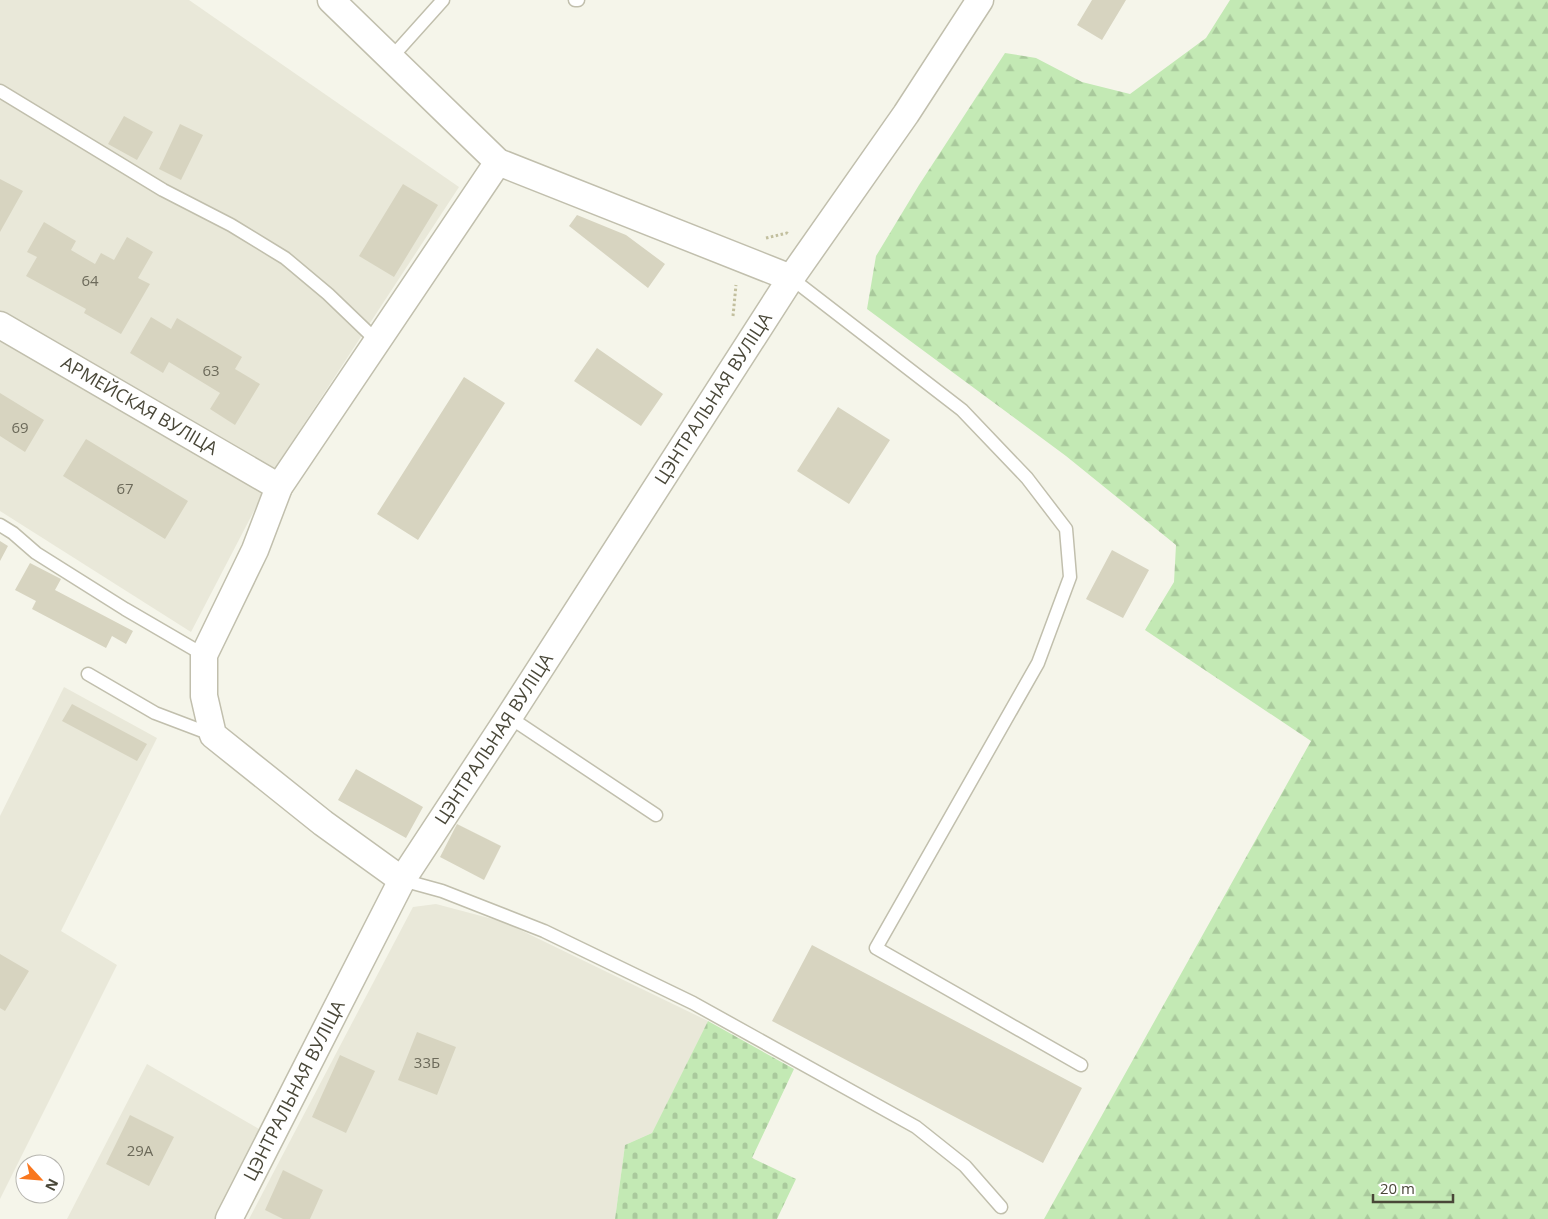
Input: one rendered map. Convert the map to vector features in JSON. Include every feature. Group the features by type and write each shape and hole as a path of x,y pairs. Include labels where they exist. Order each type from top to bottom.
{"street":[{"path":"331,0 498,162 791,278"},
{"name":"ЦЭНТРАЛЬНАЯ ВУЛІЦА","path":"229,1219 402,880 791,278 906,114 980,0"},
{"path":"402,880 323,823 213,735 204,696 204,655 255,550 279,487 498,162"},
{"name":"АРМЕЙСКАЯ ВУЛІЦА","path":"0,325 279,487"}],"lane":[{"path":"391,58 443,0"},
{"path":"0,91 163,190 231,225 285,258 328,294 378,342"},
{"path":"791,278 962,410 1027,478 1066,529 1070,577 1038,663 876,948 1080,1065"},
{"path":"0,525 13,533 36,553 125,609 204,655"},
{"path":"88,674 155,714 213,735"},
{"path":"509,717 656,814"},
{"path":"402,880 442,891 544,931 693,1004 916,1126 965,1166 1001,1207"}],"shaded area":[{"path":"0,0 189,0 459,187 281,459 191,632 0,511"},
{"path":"64,687 157,738 61,931 117,965 22,1154 15,1154 15,1169 0,1199 0,816"},
{"path":"436,904 504,922 708,1021 652,1133 625,1145 615,1219 249,1219 413,907"},
{"path":"147,1064 259,1129 215,1219 67,1219"}],"green space":[{"path":"1230,0 1548,0 1548,1219 1044,1219 1311,741 1145,630 1174,582 1176,545 1066,456 867,309 876,256 919,185 1005,53 1036,58 1082,82 1130,94 1206,38"},
{"path":"708,1021 794,1069 752,1158 796,1179 777,1219 615,1219 625,1145 652,1133"}],"building":[{"path":"1092,0 1126,0 1102,40 1077,25"},
{"path":"124,116 153,132 137,160 108,144"},
{"path":"180,124 203,135 181,180 159,169"},
{"path":"0,179 23,191 0,232"},
{"path":"403,184 438,205 394,277 359,256"},
{"path":"577,215 626,235 665,264 648,288 569,226"},
{"path":"44,222 76,241 71,250 95,264 101,253 114,260 127,237 153,252 138,278 150,284 121,334 84,313 86,309 26,276 37,257 27,252"},
{"path":"151,317 171,329 177,318 242,357 235,369 260,384 235,425 210,409 220,393 169,362 163,373 130,353"},
{"path":"597,348 663,394 641,426 574,381"},
{"path":"464,377 505,403 418,540 377,514"},
{"path":"0,393 44,420 25,452 0,436"},
{"path":"838,407 890,440 849,504 797,471"},
{"path":"86,439 188,501 165,539 63,476"},
{"path":"0,541 8,546 0,561"},
{"path":"1112,550 1149,570 1123,618 1086,599"},
{"path":"30,563 61,579 55,590 133,631 126,644 112,636 106,648 32,609 36,601 15,590"},
{"path":"72,704 147,744 137,761 62,721"},
{"path":"356,769 423,807 406,838 338,800"},
{"path":"457,824 501,846 484,880 440,857"},
{"path":"812,945 1082,1088 1043,1163 772,1021"},
{"path":"0,954 29,971 5,1011 0,1008"},
{"path":"417,1032 456,1047 437,1095 398,1080"},
{"path":"340,1055 375,1071 346,1133 312,1117"},
{"path":"130,1115 174,1137 149,1186 106,1164"},
{"path":"283,1170 323,1190 310,1219 283,1219 265,1210"}]}
